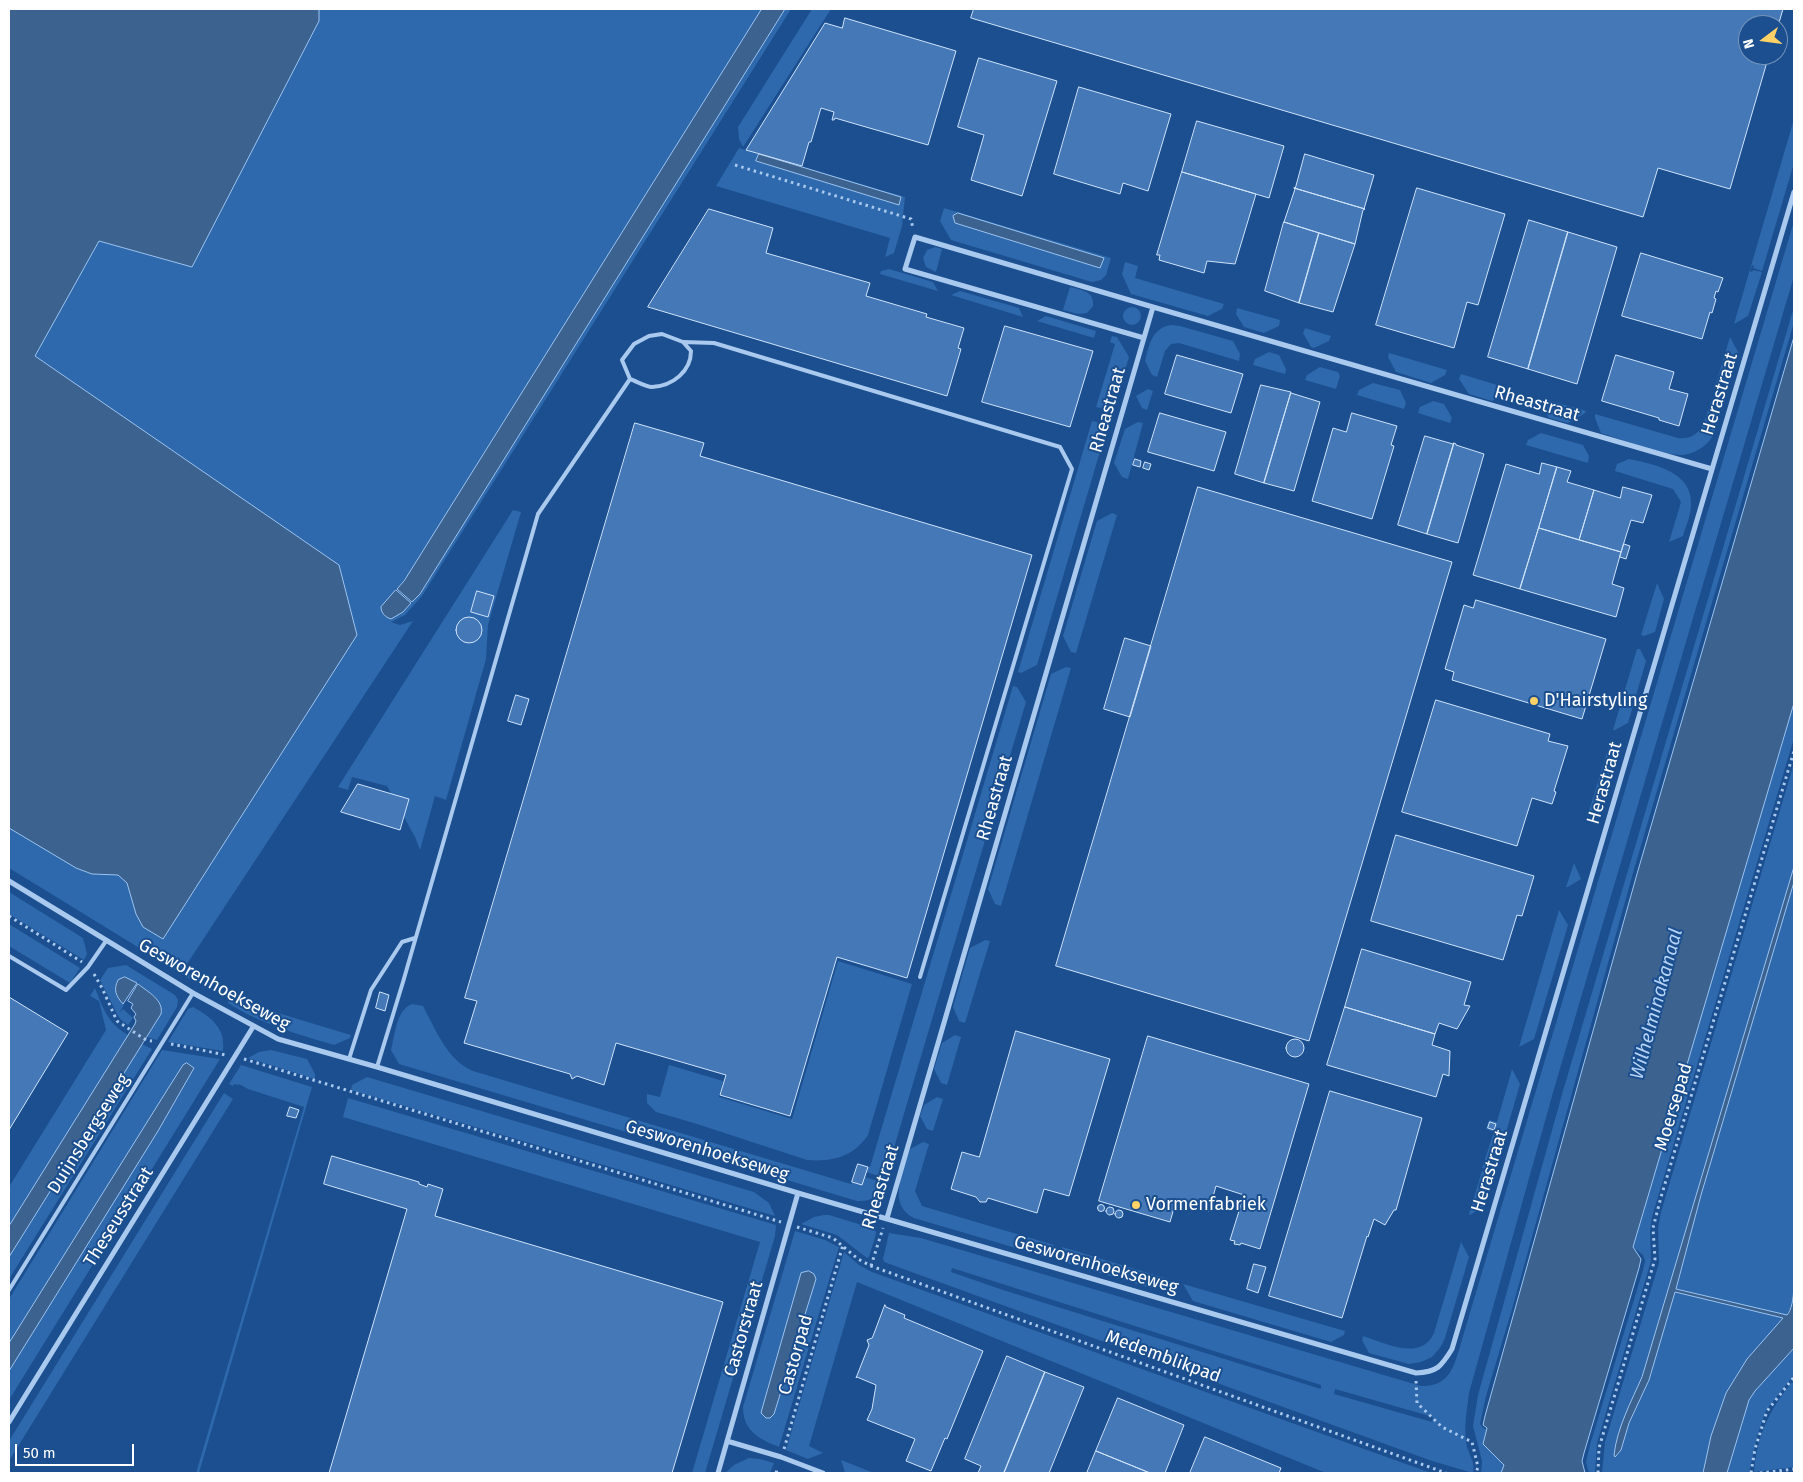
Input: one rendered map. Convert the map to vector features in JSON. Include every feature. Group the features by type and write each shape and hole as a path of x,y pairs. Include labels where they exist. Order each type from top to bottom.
{"street":[{"name":"Herastraat","path":"1430,1372 1443,1365 1452,1349 1794,192"},
{"name":"Rheastraat","path":"915,237 1712,470"},
{"path":"915,237 905,269 1144,338"},
{"name":"Rheastraat","path":"886,1218 1153,307"},
{"name":"Gesworenhoekseweg","path":"9,881 193,993 278,1039 1416,1373 1430,1372"},
{"name":"Theseusstraat","path":"9,1422 253,1027"},
{"name":"Castorstraat","path":"718,1473 798,1193"},
{"path":"728,1441 781,1457 823,1473"}],"lane":[{"path":"683,342 691,350 691,361 677,380 651,387 630,379 622,360 634,344 649,336 662,334 683,342 714,343 1060,447 1072,469 920,977"},
{"path":"377,1067 538,514 630,379"},
{"path":"349,1060 372,990 402,942 415,938"},
{"path":"9,956 66,990 88,967 106,940"},
{"name":"Duijnsbergseweg","path":"9,1290 193,993"}],"path":[{"path":"735,165 911,219 915,237"},
{"name":"Moersepad","path":"1598,1473 1599,1448 1655,1259 1653,1228 1661,1197 1794,751"},
{"path":"9,916 78,958 88,967 102,988 117,1021 146,1040 234,1056 833,1238 858,1259 871,1266"},
{"name":"Rheastraat","path":"871,1266 886,1218"},
{"name":"Castorpad","path":"776,1473 843,1245"},
{"name":"Medemblikpad","path":"871,1266 1446,1473"},
{"path":"1416,1373 1417,1403 1442,1427 1472,1442 1478,1467 1476,1473"},
{"path":"1751,1473 1755,1449 1767,1411 1794,1378"},
{"path":"1760,1473 1794,1469"}],"shaded area":[{"path":"319,9 762,9 404,581 397,589 394,588 396,590 382,607 403,612 411,603 413,604 412,602 420,594 785,9 791,9 422,596 405,615 391,622 400,625 413,621 183,970 195,978 193,981 9,868 9,828 76,868 92,874 118,875 127,882 136,914 143,927 160,937 339,565 35,356 99,241 192,266 319,21"},
{"path":"812,9 831,9 743,147 739,139 738,127"},
{"path":"1794,119 1794,163 1762,271 1753,268 1754,266 1752,265 1750,271 1762,272 1748,316 1734,324"},
{"path":"739,148 905,197 902,226 894,253 885,257 890,238 716,186","holes":["759,154 901,197 899,205 756,160"]},
{"path":"944,208 1111,258 1106,275 1101,280 1092,282 951,240 940,221","holes":["956,213 1103,258 1100,268 955,223"]},
{"path":"1794,221 1794,276 1554,1089 1469,1393 1465,1436 1474,1469 1473,1473 1432,1461 884,1262 889,1233 921,1238 1421,1386 1438,1383 1445,1379 1456,1360","holes":["952,1268 1321,1385 1321,1389 1003,1290 951,1272","1335,1389 1433,1417 1432,1422 1334,1394"]},
{"path":"935,247 942,249 936,272 926,267 923,258 927,250"},
{"path":"1125,262 1138,266 1135,278 1224,304 1222,309 1208,316 1131,294 1122,274"},
{"path":"889,269 933,282 938,291 880,274 881,271"},
{"path":"1070,287 1083,290 1092,297 1093,306 1087,313 1078,314 1063,310"},
{"path":"960,291 1019,308 1023,317 951,295"},
{"path":"1128,307 1136,307 1141,312 1139,323 1128,325 1123,320 1123,312"},
{"path":"1794,307 1794,322 1633,873 1486,1396 1480,1424 1484,1429 1487,1429 1483,1444 1504,1465 1501,1473 1481,1473 1482,1461 1473,1426 1478,1395 1563,1091"},
{"path":"1237,308 1280,320 1279,326 1264,333 1244,327 1236,314"},
{"path":"1046,316 1096,331 1094,338 1037,321"},
{"path":"1171,325 1233,341 1240,354 1239,361 1179,343 1171,344 1165,351 1157,377 1152,375 1145,361 1150,343 1155,333"},
{"path":"1305,328 1331,336 1329,341 1314,348 1311,347 1303,333"},
{"path":"1112,336 1117,337 1129,357 1116,400 1100,408 1096,407 1115,344 1110,342"},
{"path":"1730,337 1738,352 1730,380 1715,387"},
{"path":"1269,352 1279,355 1286,369 1285,374 1253,365 1255,359"},
{"path":"1389,353 1447,370 1445,375 1431,383 1396,372 1388,357"},
{"path":"1320,367 1338,372 1340,376 1336,389 1305,380 1307,375"},
{"path":"1461,374 1507,388 1505,394 1492,401 1469,394 1459,379"},
{"path":"1373,383 1400,390 1406,403 1404,409 1357,395 1359,390"},
{"path":"1148,389 1153,391 1147,410 1142,408 1136,396"},
{"path":"1544,399 1586,411 1568,423 1549,418 1542,405"},
{"path":"1433,401 1444,404 1452,418 1450,423 1418,413 1420,407"},
{"path":"1711,401 1719,415 1713,435 1700,449 1683,455 1655,450 1601,433 1595,418 1595,414 1678,438 1686,438 1692,436 1701,427"},
{"path":"1092,421 1097,422 1104,438 1037,665 1021,673 1018,672"},
{"path":"1138,422 1143,423 1128,479 1122,477 1114,463 1125,429"},
{"path":"1541,433 1583,445 1589,456 1588,463 1526,445 1528,440"},
{"path":"1629,459 1660,467 1679,477 1686,485 1690,494 1691,505 1683,536 1669,542 1681,502 1673,489 1615,471 1617,464"},
{"path":"513,510 521,512 488,625 486,659 446,800 435,796 420,850 415,837 387,786 352,777 348,790 338,787"},
{"path":"1112,513 1117,515 1076,653 1071,652 1063,636 1097,521"},
{"path":"1657,583 1664,599 1655,632 1644,636 1641,635"},
{"path":"1637,649 1640,649 1646,661 1628,723 1613,730"},
{"path":"1066,667 1071,668 1001,906 995,904 988,889 1051,674"},
{"path":"1013,686 1017,687 1026,702 885,1178 866,1172 868,1167 870,1167"},
{"path":"1794,703 1794,738 1652,1217 1650,1231 1651,1261 1597,1443 1595,1473 1589,1473 1586,1462 1590,1445 1645,1261 1643,1255 1633,1247"},
{"path":"1610,743 1613,744 1618,756 1603,807 1588,814"},
{"path":"1794,763 1794,867 1642,1377 1627,1411 1615,1457 1621,1450 1629,1423 1649,1380 1675,1292 1783,1318 1747,1359 1726,1393 1711,1436 1703,1473 1602,1473 1605,1442 1659,1263 1658,1228 1661,1212"},
{"path":"1574,863 1581,879 1566,887"},
{"path":"1794,882 1794,1280 1793,1296 1786,1315 1676,1289 1701,1195"},
{"path":"9,892 83,938 87,954 84,960 9,914"},
{"path":"1559,910 1568,925 1534,1039 1519,1047"},
{"path":"9,924 80,968 70,983 9,946"},
{"path":"985,940 990,941 965,1023 959,1021 953,1007 970,948"},
{"path":"838,961 912,984 868,1135 856,1148 834,1159 807,1160 656,1112 647,1103 647,1094 660,1097 669,1065 723,1081 719,1097 792,1119"},
{"path":"126,965 175,995 178,1000 177,1007 157,1040 147,1037 161,1014 159,1002 138,984 140,980 137,983 129,979 116,995 124,1005 119,1013 123,1009 133,1018 128,1025 120,1019 100,980 108,968"},
{"path":"95,988 111,1020 128,1035 9,1226 9,1187 106,1030 99,1001 90,996"},
{"path":"228,998 351,1035 350,1038 334,1045 320,1041 253,1017 228,1003"},
{"path":"412,1004 423,1006 449,1052 456,1060 473,1071 851,1184 852,1182 862,1185 865,1177 883,1183 882,1188 871,1199 857,1201 399,1064 391,1050 395,1030 399,1017"},
{"path":"193,1007 216,1024 222,1036 223,1051 168,1042 188,1009"},
{"path":"955,1035 961,1037 947,1085 941,1083 934,1069 942,1043"},
{"path":"142,1044 152,1049 9,1279 9,1257"},
{"path":"162,1050 220,1059 9,1400 9,1371 158,1131 194,1068 188,1063 183,1065 9,1343 9,1299"},
{"path":"271,1050 307,1059 315,1074 315,1079 248,1058 259,1052"},
{"path":"241,1065 312,1087 199,1473 196,1473 304,1107 248,1089 239,1084 234,1084 233,1086 229,1084"},
{"path":"1512,1069 1520,1084 1495,1171 1482,1168 1494,1132 1486,1129 1489,1120 1497,1122"},
{"path":"367,1077 754,1192 769,1203 775,1216 351,1090 352,1085"},
{"path":"224,1093 233,1099 9,1461 9,1441"},
{"path":"937,1097 943,1099 933,1131 927,1129 920,1116 924,1105"},
{"path":"348,1098 776,1225 775,1236 705,1473 692,1473 760,1242 343,1117"},
{"path":"923,1142 929,1144 915,1191 922,1206 1054,1245 1052,1250 1043,1256 914,1218 906,1212 899,1196 901,1177 910,1149"},
{"path":"1482,1171 1493,1175 1484,1206 1470,1215 1469,1214"},
{"path":"824,1215 875,1229 876,1234 869,1257 867,1258 837,1235 801,1224 814,1217"},
{"path":"795,1231 825,1240 839,1247 779,1447 765,1441 749,1428 743,1407","holes":["801,1273 816,1279 773,1416 761,1413"]},
{"path":"1461,1242 1469,1257 1445,1338 1440,1348 1432,1357 1421,1362 1409,1364 1369,1353 1362,1340 1363,1336 1392,1346 1412,1349 1421,1347 1428,1342 1434,1333"},
{"path":"1062,1247 1168,1279 1151,1288 1066,1263 1061,1252"},
{"path":"844,1252 859,1265 872,1272 1431,1473 1326,1473 857,1282 809,1446 823,1453 808,1459 786,1450"},
{"path":"1183,1284 1345,1331 1344,1335 1331,1342 1193,1301"},
{"path":"1794,1348 1794,1375 1766,1410 1757,1436 1749,1473 1727,1473 1749,1400"},
{"path":"1794,1380 1794,1467 1754,1472 1758,1446 1766,1423 1778,1401"},
{"path":"749,1458 774,1463 770,1473 725,1473 734,1465"},
{"path":"841,1460 874,1473 845,1473"}],"water":[{"path":"9,9 319,9 319,21 192,267 99,241 35,356 339,565 357,635 163,939 143,927 136,914 127,883 118,875 92,874 76,868 9,828"},
{"path":"762,9 785,9 420,594 412,602 397,589 404,581"},
{"path":"759,154 901,197 899,205 756,161"},
{"path":"958,213 1104,258 1100,268 955,223 953,216"},
{"name":"Wilhelminakanaal","path":"1794,337 1794,703 1633,1247 1641,1259 1584,1453 1582,1461 1585,1473 1501,1473 1504,1465 1483,1444 1487,1428 1483,1425 1485,1416 1637,874"},
{"path":"396,590 411,603 403,612 391,619 384,614 381,607"},
{"path":"1794,867 1794,882 1701,1195 1676,1289 1787,1315 1792,1304 1794,1284 1794,1348 1749,1400 1727,1473 1703,1473 1711,1436 1726,1393 1747,1359 1783,1318 1675,1292 1649,1380 1629,1423 1621,1450 1615,1457 1618,1435 1642,1377"},
{"path":"125,977 137,983 123,1004 117,996 116,987 118,980"},
{"path":"138,984 158,1000 161,1014 9,1257 9,1226 135,1024 134,1017 136,1014 131,1008 133,1004 128,1001"},
{"path":"187,1063 194,1068 158,1131 9,1371 9,1343 169,1087 183,1065"},
{"path":"809,1271 814,1274 816,1279 774,1414 770,1418 766,1418 761,1413 801,1273"}],"building":[{"path":"974,9 1783,9 1781,15 1738,15 1738,65 1766,65 1730,189 1658,168 1643,217 971,18"},
{"path":"845,18 956,51 928,145 835,118 832,120 834,112 821,108 802,166 746,150 825,23 842,28"},
{"path":"979,58 1057,81 1022,196 971,180 984,135 958,127"},
{"path":"1079,87 1171,114 1148,191 1123,183 1120,194 1054,174"},
{"path":"1197,121 1284,146 1269,198 1182,172"},
{"path":"1305,154 1374,175 1364,209 1294,188"},
{"path":"1182,172 1256,194 1235,264 1207,261 1204,273 1159,260 1160,255 1157,255"},
{"path":"1294,188 1365,209 1363,210 1355,244 1284,222"},
{"path":"1417,188 1505,214 1478,305 1467,302 1454,348 1376,325"},
{"path":"709,209 773,228 766,253 870,283 866,296 927,314 926,317 964,328 958,348 961,349 947,396 648,307"},
{"path":"1529,220 1568,232 1528,369 1488,357"},
{"path":"1284,222 1319,233 1299,303 1265,291"},
{"path":"1568,232 1617,247 1577,384 1528,369"},
{"path":"1319,233 1355,244 1333,312 1299,303"},
{"path":"1641,253 1723,278 1718,292 1716,291 1712,313 1710,312 1702,339 1622,316"},
{"path":"1005,326 1093,351 1070,427 982,402"},
{"path":"1177,355 1243,374 1231,413 1165,394"},
{"path":"1616,355 1674,372 1669,389 1688,394 1679,426 1602,401"},
{"path":"1261,385 1291,392 1264,483 1235,474"},
{"path":"1291,393 1320,402 1294,491 1264,483"},
{"path":"1160,413 1226,432 1214,471 1148,452"},
{"path":"1352,413 1397,426 1391,445 1394,446 1372,519 1312,501 1333,428 1346,432"},
{"path":"635,423 704,443 700,456 1032,555 907,978 837,957 790,1116 720,1095 726,1075 616,1043 604,1085 577,1076 572,1079 570,1074 464,1043 477,1001 465,998"},
{"path":"1425,436 1454,443 1427,534 1398,525"},
{"path":"1454,443 1484,454 1458,543 1427,534"},
{"path":"1135,459 1141,461 1140,467 1133,465"},
{"path":"1145,462 1151,464 1149,470 1143,468"},
{"path":"1542,463 1557,467 1520,589 1473,575 1506,464 1539,474"},
{"path":"1557,467 1571,471 1567,482 1594,490 1579,540 1539,528"},
{"path":"1198,487 1452,562 1309,1041 1056,966"},
{"path":"1623,487 1652,495 1643,523 1631,520 1621,552 1579,540 1594,490 1620,498"},
{"path":"1539,528 1621,552 1612,584 1624,588 1616,617 1520,589"},
{"path":"1624,544 1630,546 1626,559 1620,557"},
{"path":"477,591 494,596 488,617 471,612"},
{"path":"1476,600 1606,639 1582,719 1452,680 1454,672 1445,669 1464,605 1473,608"},
{"path":"469,617 478,621 482,630 478,639 469,643 460,639 456,630 460,621"},
{"path":"1125,638 1151,646 1130,717 1104,709"},
{"path":"516,695 529,699 521,725 508,721"},
{"path":"1436,700 1550,734 1548,741 1568,746 1554,791 1556,792 1552,804 1532,798 1517,846 1402,812"},
{"path":"358,784 409,799 400,830 341,812"},
{"path":"1396,835 1534,876 1522,916 1517,915 1503,960 1371,921"},
{"path":"1362,949 1471,982 1464,1005 1470,1006 1457,1029 1439,1023 1435,1034 1345,1007"},
{"path":"380,992 389,995 385,1011 376,1008"},
{"path":"9,997 68,1033 9,1130"},
{"path":"1345,1007 1435,1034 1432,1045 1450,1051 1449,1076 1443,1074 1436,1097 1327,1065"},
{"path":"1016,1031 1110,1059 1069,1196 1044,1189 1037,1213 988,1198 986,1202 980,1202 976,1197 951,1189 962,1152 979,1157"},
{"path":"1148,1036 1309,1084 1260,1249 1241,1243 1240,1245 1234,1244 1235,1241 1230,1240 1244,1195 1216,1186 1209,1211 1176,1201 1170,1222 1099,1201"},
{"path":"1295,1039 1301,1042 1304,1048 1301,1054 1295,1057 1289,1054 1286,1048 1289,1042"},
{"path":"1330,1091 1422,1118 1396,1210 1394,1210 1385,1225 1374,1219 1342,1318 1269,1296"},
{"path":"290,1107 299,1110 296,1118 287,1116"},
{"path":"1490,1122 1496,1124 1494,1130 1488,1128"},
{"path":"332,1156 419,1182 419,1184 427,1187 428,1184 443,1189 435,1216 723,1302 672,1473 329,1473 407,1209 324,1184"},
{"path":"858,1164 868,1167 862,1185 852,1182"},
{"path":"1101,1205 1104,1208 1101,1211 1098,1208"},
{"path":"1110,1207 1114,1211 1110,1215 1106,1211"},
{"path":"1119,1210 1123,1214 1119,1218 1115,1214"},
{"path":"1254,1264 1266,1267 1258,1293 1247,1289"},
{"path":"885,1305 905,1315 904,1318 983,1351 947,1439 945,1438 931,1471 906,1461 915,1439 867,1420 872,1409 876,1385 856,1378 869,1345 867,1340 872,1338"},
{"path":"1007,1356 1045,1372 1004,1473 978,1473 981,1466 965,1459"},
{"path":"1045,1372 1084,1387 1049,1473 1004,1473"},
{"path":"1118,1398 1184,1425 1165,1473 1150,1473 1096,1451"},
{"path":"1205,1437 1281,1468 1279,1473 1190,1473"},
{"path":"1096,1451 1150,1473 1087,1473"}],"place":[{"name":"D'Hairstyling","path":"1534,701"},
{"name":"Vormenfabriek","path":"1136,1205"}]}
